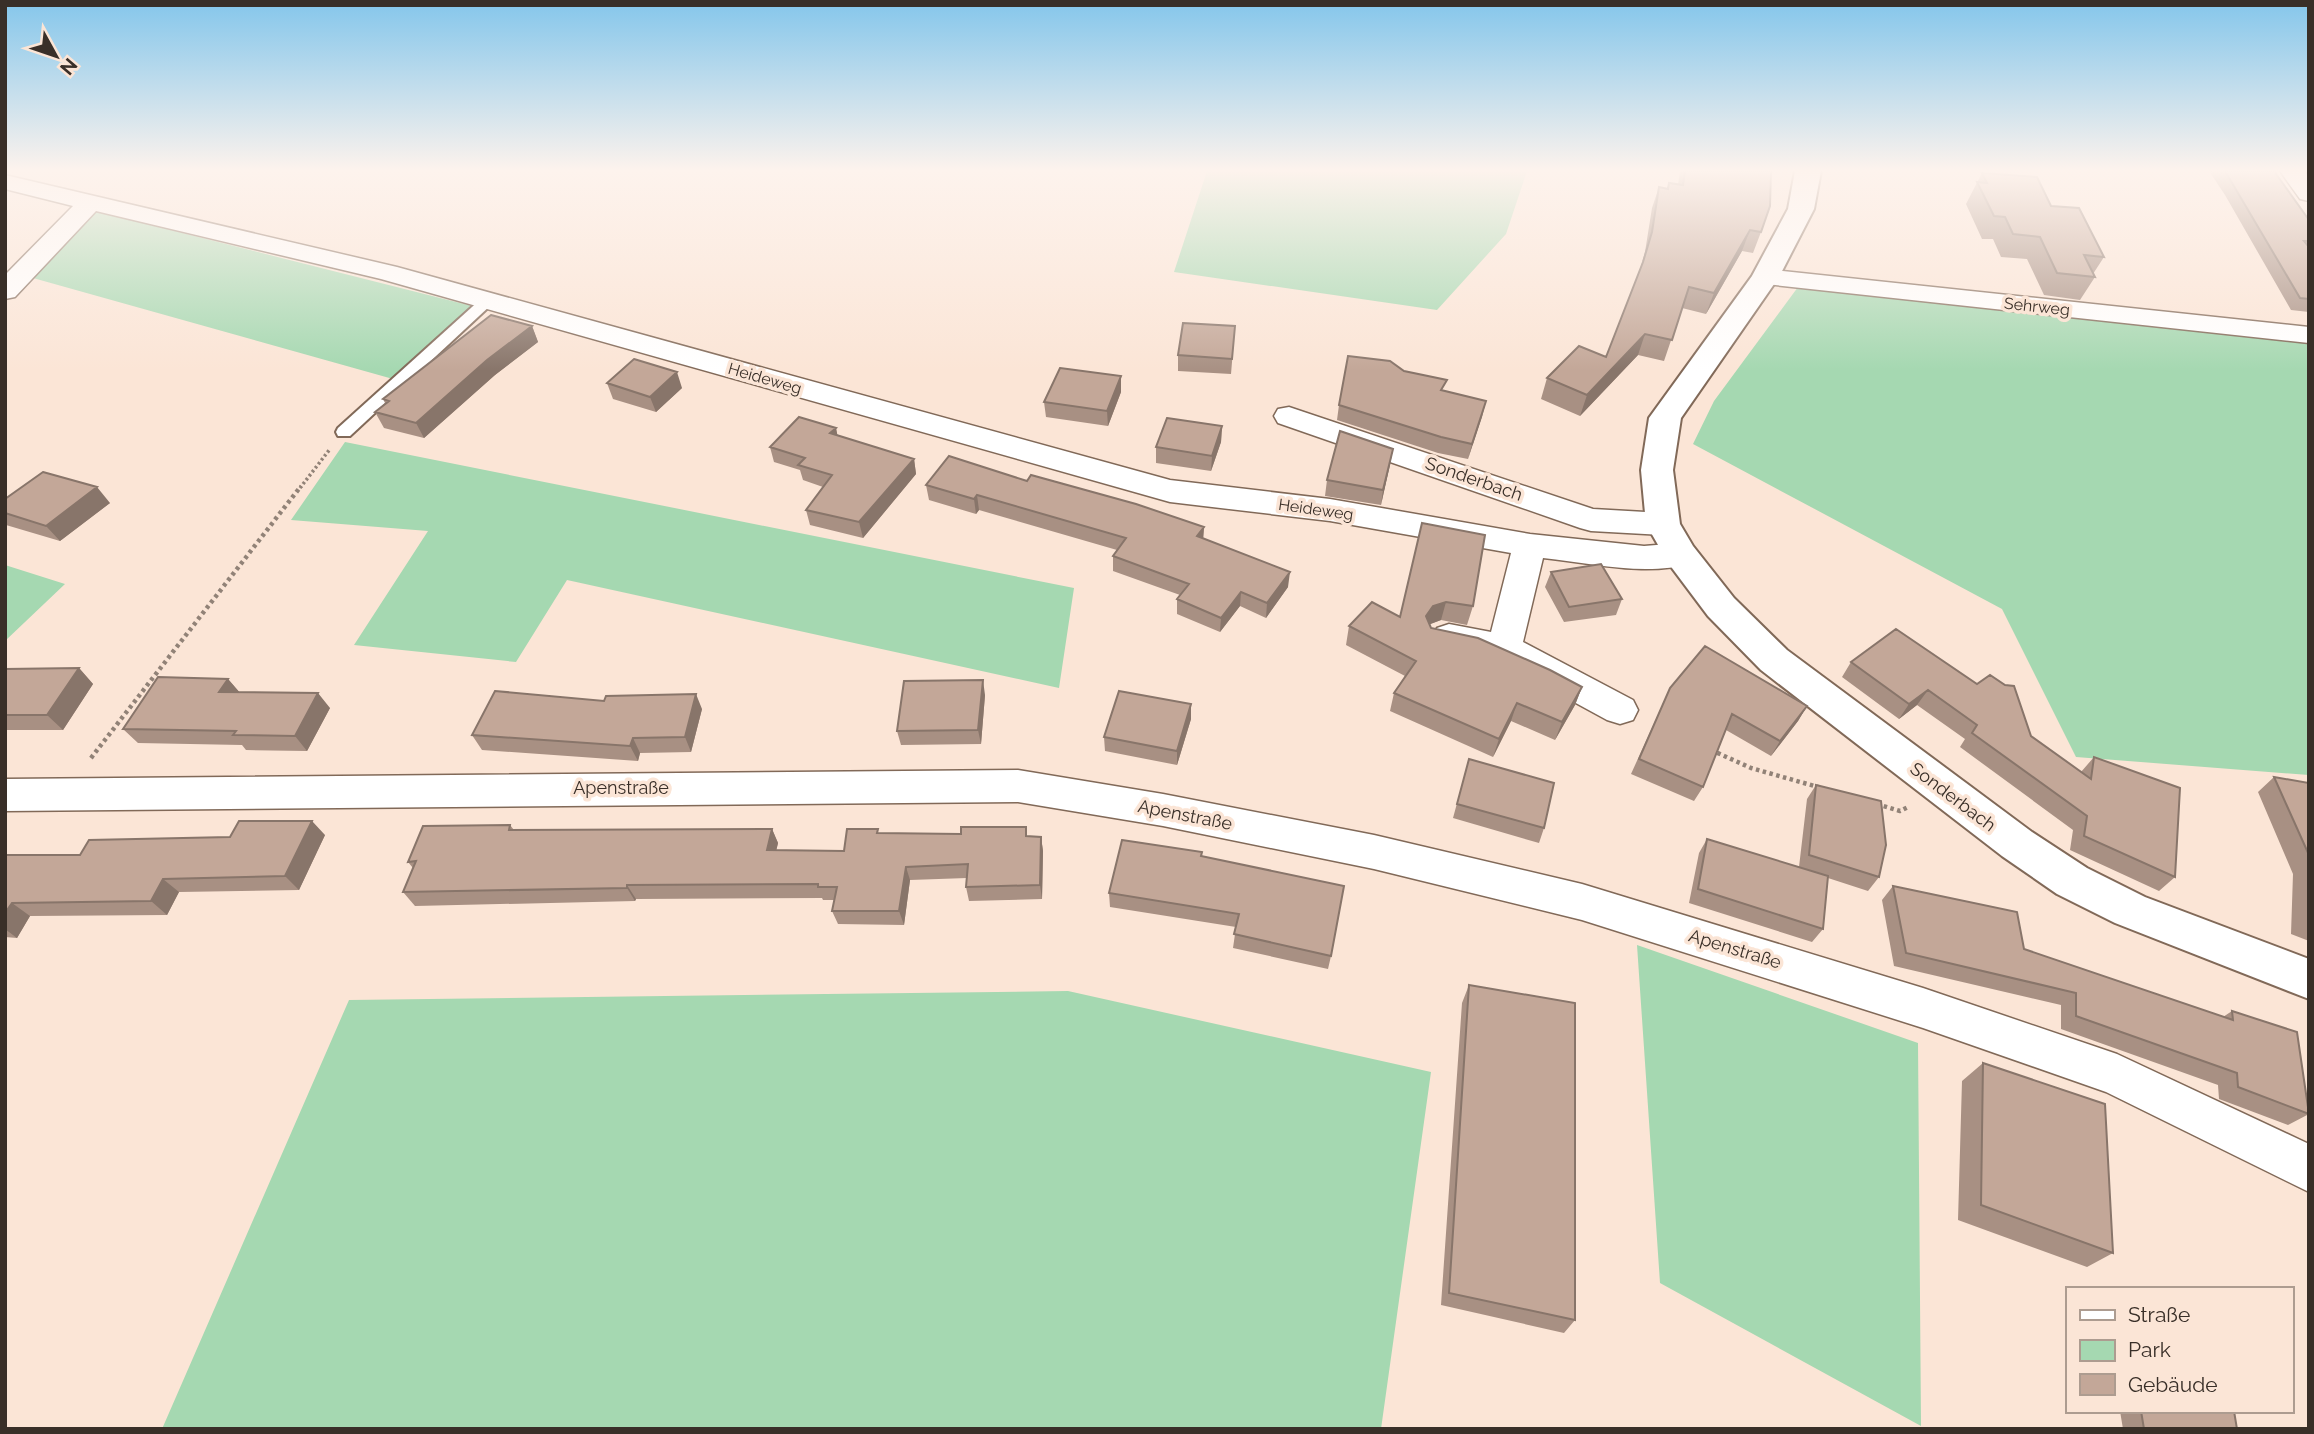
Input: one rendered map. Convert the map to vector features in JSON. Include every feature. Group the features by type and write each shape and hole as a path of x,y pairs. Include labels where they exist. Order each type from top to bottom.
{"street":[{"path":"5,291 56,238"},
{"name":"Heideweg","path":"239,238 388,273 1170,491 1330,510 1530,545 1644,558 1681,555"},
{"name":"Sonderbach","path":"1785,238 1765,276 1665,418 1657,470 1663,524 1681,555 1721,607 1774,660 1943,790 2072,881 2130,910 2309,979"},
{"name":"Sehrweg","path":"1765,276 2309,335"},
{"name":"Sonderbach","path":"1289,416 1591,520 1663,524"},
{"path":"1504,648 1530,545"},
{"path":"1441,636 1504,648 1620,710"},
{"name":"Apenstraße","path":"5,795 1018,786 1044,790 1163,810 1374,852 1583,902 1923,1007 2117,1075 2309,1169"}],"lane":[{"path":"344,432 487,301"}],"path":[{"path":"62,794 344,432"},
{"path":"1704,747 1751,768 1826,790"},
{"path":"1875,804 1900,811 1943,790"}],"green space":[{"path":"70,238 202,238 472,306 393,379 33,278"},
{"path":"1185,238 1502,238 1437,310 1174,272"},
{"path":"1798,287 2309,340 2309,775 2076,757 2002,609 1693,444 1714,401"},
{"path":"345,442 1074,588 1059,688 567,580 516,662 354,645 428,531 291,520"},
{"path":"5,565 65,584 5,641"},
{"path":"1637,945 1918,1043 1921,1426 1660,1283"},
{"path":"1068,991 1431,1072 1381,1429 162,1429 349,1000"}],"building":[{"path":"1650,238 1745,238 1714,293 1689,287 1672,340 1645,334 1587,395 1547,378 1579,346 1606,357"},
{"path":"2040,238 2094,238 2104,257 2084,255 2095,277 2057,273"},
{"path":"2265,238 2309,238 2309,241 2304,241 2309,247 2309,299 2300,298"},
{"path":"491,315 532,326 487,360 416,423 375,412 389,401 383,399"},
{"path":"1183,323 1235,326 1232,359 1178,355"},
{"path":"1348,356 1390,361 1404,371 1447,380 1441,390 1486,401 1472,444 1339,405"},
{"path":"634,359 677,372 650,397 607,383"},
{"path":"1060,368 1121,376 1107,411 1044,402"},
{"path":"799,417 836,428 830,433 914,459 859,522 806,510 832,475 798,465 805,458 770,447"},
{"path":"1167,418 1222,426 1212,456 1156,447"},
{"path":"1340,431 1393,449 1383,490 1327,480"},
{"path":"949,456 1027,481 1031,475 1136,504 1204,527 1197,536 1290,572 1267,603 1241,592 1221,618 1177,599 1189,584 1113,556 1126,538 977,495 974,499 926,485"},
{"path":"43,472 97,487 46,526 5,513 5,499"},
{"path":"1422,523 1485,535 1473,606 1446,602 1433,606 1426,616 1431,628 1478,638 1582,687 1562,722 1517,703 1499,739 1394,693 1416,661 1349,626 1372,602 1400,617"},
{"path":"1601,564 1622,599 1569,607 1551,572"},
{"path":"1896,629 1977,684 1990,675 2005,685 2014,686 2031,736 2091,779 2094,757 2180,788 2175,877 2084,836 2087,816 1972,733 1977,725 1928,690 1909,704 1851,662"},
{"path":"1705,646 1807,706 1780,741 1732,714 1703,787 1639,759 1670,688"},
{"path":"79,668 47,715 5,715 5,669"},
{"path":"158,677 228,679 219,692 318,693 295,736 233,735 236,731 123,729"},
{"path":"983,680 978,730 897,731 904,681"},
{"path":"495,691 604,701 606,696 696,694 685,737 633,738 630,746 472,735"},
{"path":"1119,691 1191,704 1177,751 1104,737"},
{"path":"1469,759 1554,783 1544,828 1457,804"},
{"path":"2274,777 2309,783 2309,855"},
{"path":"1816,785 1881,801 1886,845 1879,877 1809,855"},
{"path":"239,821 312,821 285,876 163,879 151,901 12,903 5,913 5,855 80,855 89,840 230,837"},
{"path":"510,825 509,830 772,829 767,850 844,851 847,829 878,829 877,833 961,834 961,827 1026,827 1026,836 1041,837 1040,885 966,887 968,864 906,867 899,911 832,911 837,887 818,887 818,884 627,885 627,888 403,892 416,861 408,862 423,826"},
{"path":"1707,839 1828,876 1823,929 1698,889"},
{"path":"1122,840 1202,852 1201,856 1344,886 1331,956 1234,934 1239,914 1109,893"},
{"path":"1893,886 2017,912 2024,949 2233,1020 2232,1011 2297,1032 2309,1114 2238,1087 2237,1073 2076,1016 2076,993 1906,953"},
{"path":"1469,985 1575,1003 1575,1320 1449,1293"},
{"path":"1983,1063 2105,1104 2113,1253 1981,1205"},
{"path":"2141,1413 2234,1413 2237,1429 2144,1429"}]}
